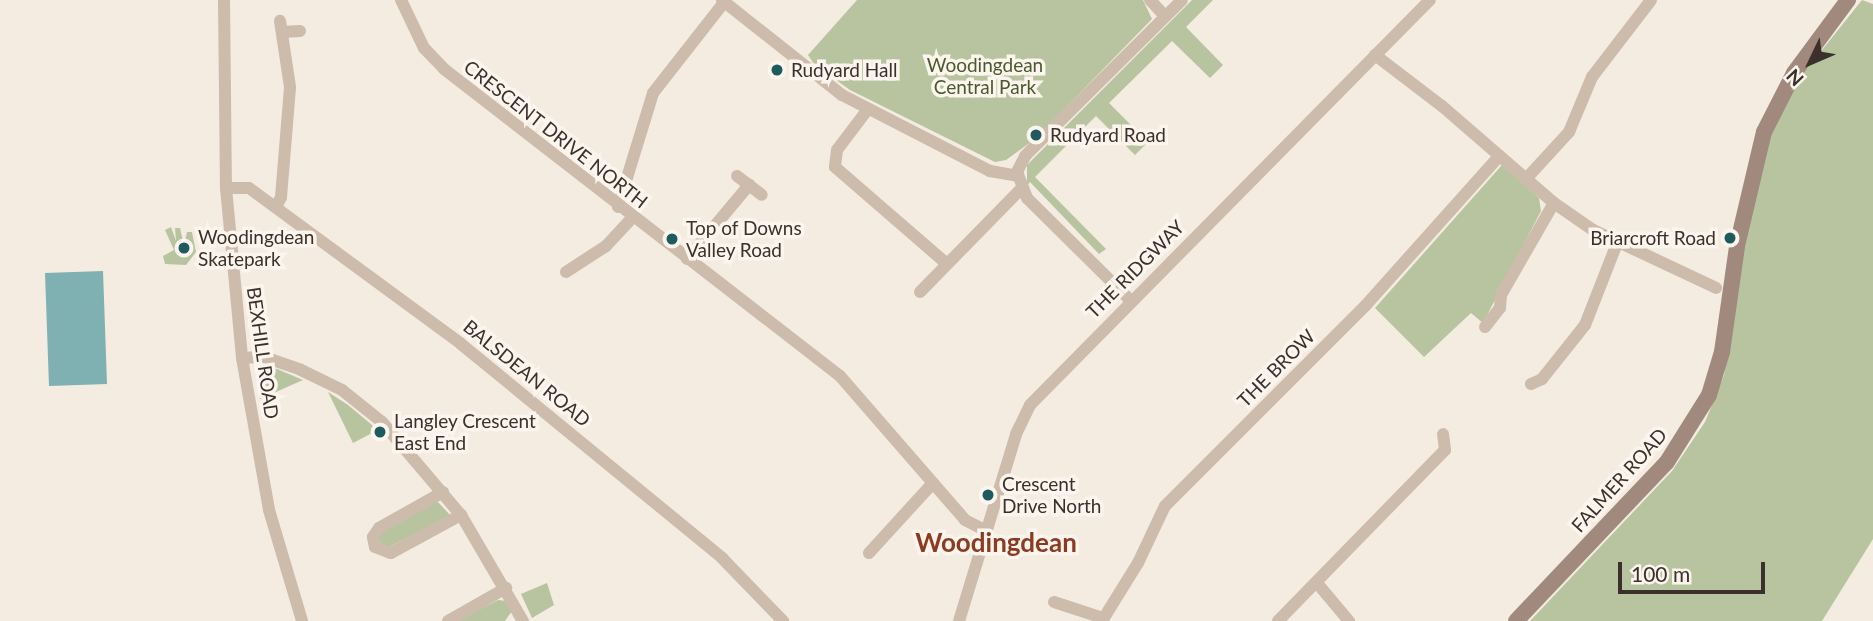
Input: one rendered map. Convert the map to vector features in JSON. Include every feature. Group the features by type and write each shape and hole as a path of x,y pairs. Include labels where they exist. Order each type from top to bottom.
{"main road":[{"name":"FALMER ROAD","path":"1516,621 1667,462 1709,395 1723,352 1737,246 1764,132 1794,73 1848,0"}],"street":[{"name":"BEXHILL ROAD","path":"224,0 226,188 242,358 269,510 302,621"},
{"name":"CRESCENT DRIVE NORTH","path":"401,0 434,60 632,218 840,376 965,520 987,531"},
{"path":"618,207 653,93 724,0 822,80 869,109 990,171 1017,176"},
{"path":"1150,0 1166,16"},
{"path":"1130,300 1021,190 1017,176 1025,156 1182,0"},
{"name":"THE RIDGWAY","path":"960,621 1022,418 1130,300 1430,0"},
{"path":"1526,179 1577,120 1592,77 1651,0"},
{"path":"276,207 281,194 289,87 281,27 300,30"},
{"path":"1374,55 1553,203 1618,241 1716,288"},
{"path":"869,109 835,154 837,172 947,264"},
{"name":"THE BROW","path":"1103,620 1138,563 1165,506 1368,303 1499,156"},
{"path":"737,176 762,195"},
{"path":"687,259 749,185"},
{"name":"BALSDEAN ROAD","path":"226,188 246,187 276,207 510,383 736,570 783,621"},
{"path":"920,292 1021,190"},
{"path":"1485,327 1505,311 1501,295 1553,203"},
{"path":"575,270 606,246 632,218"},
{"path":"1531,384 1542,379 1585,325 1618,241"},
{"path":"242,358 271,358 342,390 398,438 461,515 506,588 518,619"},
{"path":"1278,621 1445,450 1443,434"},
{"path":"876,548 933,483"},
{"path":"443,492 379,528 373,537 375,547 384,553 394,552 461,515"},
{"path":"1317,583 1349,621"},
{"path":"448,621 506,588"},
{"path":"1054,602 1103,620"}],"green space":[{"name":"Woodingdean Central Park","path":"857,0 1143,0 1152,19 1035,139 1006,160 995,162 850,90 814,64 808,55"},
{"path":"1192,0 1213,0 1186,27 1223,65 1210,78 1172,41 1109,103 1148,142 1135,155 1096,116 1035,177 1106,249 1099,254 1030,182 1027,186 1027,165"},
{"path":"1862,0 1873,4 1873,539 1822,621 1530,621 1672,471 1705,422 1724,375 1749,214 1772,129 1786,95"},
{"path":"1502,165 1539,198 1541,211 1483,323 1471,313 1424,357 1375,308"},
{"name":"Woodingdean Skatepark","path":"171,227 176,241 175,228 180,228 184,245 187,232 192,232 196,252 186,265 165,264 163,256 174,250 165,230"},
{"path":"259,366 277,369 303,380 260,399 255,369"},
{"path":"328,392 348,405 378,430 353,443"},
{"path":"437,501 451,516 385,549 378,539 381,532"},
{"path":"547,583 554,605 532,618 521,594"},
{"path":"498,600 507,601 512,611 505,621 457,621"}],"water":[{"path":"103,271 107,384 49,386 45,273"}],"place":[{"name":"Rudyard Hall","path":"777,70"},
{"name":"Rudyard Road","path":"1036,135"},
{"name":"Briarcroft Road","path":"1730,238"},
{"name":"Top of Downs Valley Road","path":"672,239"},
{"name":"Woodingdean Skatepark","path":"184,248"},
{"name":"Langley Crescent East End","path":"380,432"},
{"name":"Crescent Drive North","path":"988,495"}],"district":[{"name":"Woodingdean","path":"996,543"}]}
